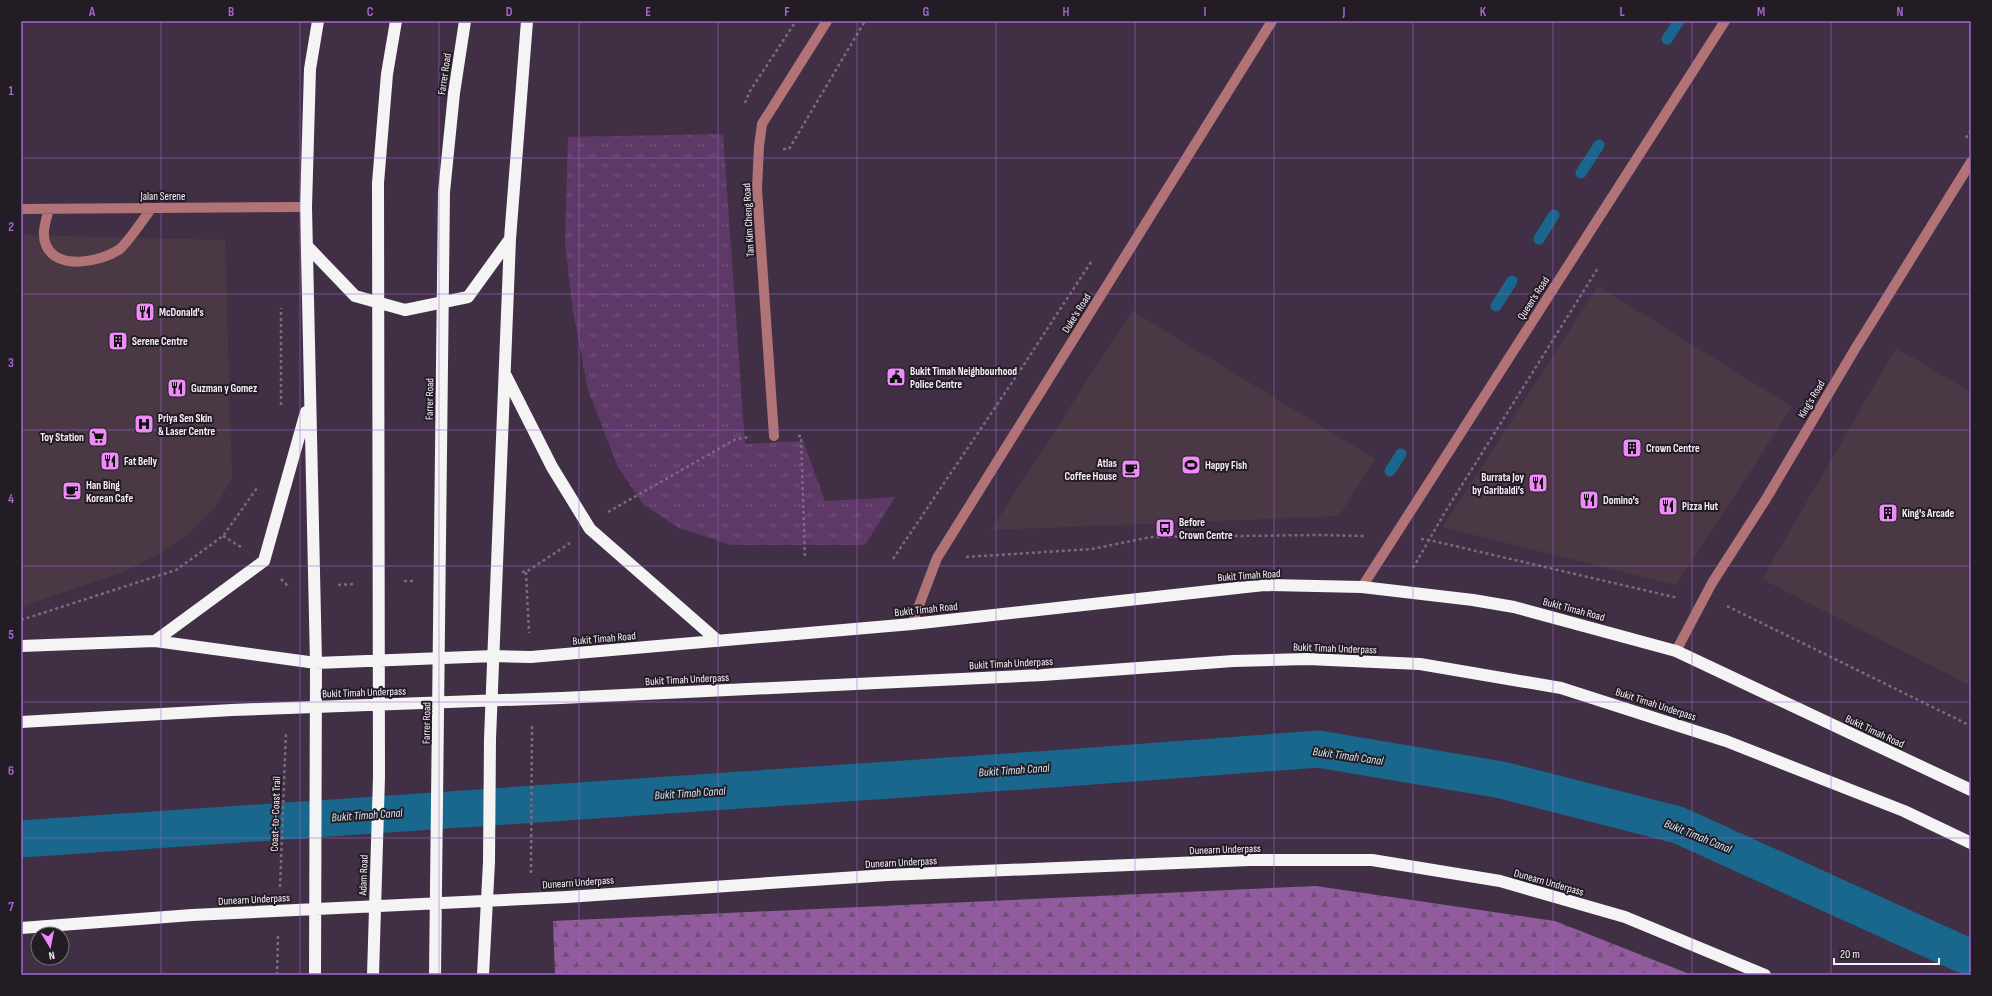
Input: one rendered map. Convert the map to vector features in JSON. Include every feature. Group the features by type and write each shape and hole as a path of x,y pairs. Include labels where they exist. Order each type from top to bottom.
{"highway":[{"path":"315,975 317,742 314,504 309,402 308,247 306,207 310,69 318,21"},
{"name":"Adam Road","path":"373,975 379,777 378,183 387,74 396,21"},
{"name":"Farrer Road","path":"435,975 444,192 454,93 465,21"},
{"path":"483,975 490,862 490,740 506,375 510,239 527,21"},
{"path":"308,247 355,296 405,310 468,297 510,239"},
{"path":"506,375 552,467 590,529 718,641"},
{"path":"155,641 264,561 309,402"},
{"name":"Bukit Timah Road","path":"21,646 155,641 316,663 494,656 531,657 912,624 1264,585 1362,587 1473,600 1514,607 1676,651 1971,790"},
{"name":"Bukit Timah Underpass","path":"21,722 232,710 569,698 1028,676 1233,661 1307,659 1420,664 1561,688 1719,738 1904,812 1971,844"},
{"name":"Dunearn Underpass","path":"21,928 192,915 567,897 895,875 1249,860 1372,860 1500,881 1626,917 1765,975"}],"street":[{"name":"Tan Kim Cheng Road","path":"774,436 757,189 759,146 762,124 827,21"},
{"name":"Duke's Road","path":"912,624 937,558 1272,21"},
{"name":"Queen's Road","path":"1362,587 1725,21"},
{"name":"King's Road","path":"1676,651 1702,603 1855,349 1971,162"},
{"name":"Jalan Serene","path":"21,209 306,207"},
{"path":"49,209 44,231 45,244 52,255 67,262 93,260 120,248 152,208"}],"path":[{"path":"759,146 789,149 865,21"},
{"path":"892,559 1017,375 1093,258"},
{"path":"1400,591 1429,540 1601,263"},
{"path":"281,307 281,408"},
{"path":"608,511 736,439 774,436 801,436 805,559"},
{"path":"21,620 176,570 223,536 259,486"},
{"path":"937,558 1092,549 1151,537 1320,535 1370,537"},
{"path":"1429,540 1702,603 1723,604 1971,726"},
{"path":"531,877 532,728"},
{"name":"Coast-to-Coast Trail","path":"280,888 286,733"}],"shaded area":[{"name":"Serene Centre","path":"21,235 225,240 232,479 214,508 189,534 159,554 123,572 21,607"},
{"name":"Crown Centre","path":"1598,286 1792,407 1676,585 1443,527"},
{"path":"1132,311 1375,459 1339,516 991,530"},
{"name":"King's Arcade","path":"1896,348 1971,392 1971,686 1762,579"}],"green space":[{"path":"723,134 745,444 803,441 825,501 895,497 865,545 731,545 679,528 644,505 618,467 588,390 573,311 565,244 568,137"},
{"path":"1316,886 1555,921 1692,975 555,975 553,921"}],"waterway":[{"path":"1667,39 1679,21"},
{"path":"1581,173 1599,145"},
{"path":"1539,239 1554,215"},
{"path":"1496,306 1512,281"},
{"path":"1390,471 1401,454"},
{"name":"Bukit Timah Canal","path":"21,839 1066,768 1318,749 1502,780 1678,825 1971,958"}],"place":[{"name":"McDonald's","path":"145,312"},
{"name":"Serene Centre","path":"118,341"},
{"name":"Bukit Timah Neighbourhood Police Centre","path":"896,377"},
{"name":"Guzman y Gomez","path":"177,388"},
{"name":"Priya Sen Skin & Laser Centre","path":"144,424"},
{"name":"Toy Station","path":"98,437"},
{"name":"Crown Centre","path":"1632,448"},
{"name":"Fat Belly","path":"110,461"},
{"name":"Happy Fish","path":"1191,465"},
{"name":"Atlas Coffee House","path":"1131,469"},
{"name":"Burrata Joy by Garibaldi’s","path":"1538,483"},
{"name":"Han Bing Korean Cafe","path":"72,491"},
{"name":"Domino's","path":"1589,500"},
{"name":"Pizza Hut","path":"1668,506"},
{"name":"King's Arcade","path":"1888,513"},
{"name":"Before Crown Centre","path":"1165,528"}]}
